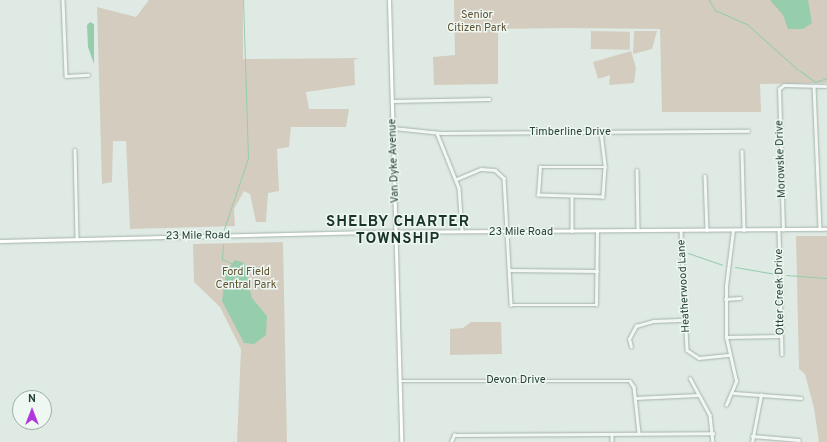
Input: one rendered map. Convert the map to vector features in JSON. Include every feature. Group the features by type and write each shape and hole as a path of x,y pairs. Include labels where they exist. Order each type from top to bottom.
{"main road":[{"name":"Van Dyke Avenue","path":"389,0 397,232 401,442"},
{"name":"23 Mile Road","path":"0,241 397,232 827,229"}],"street":[{"path":"63,0 66,76 88,75"},
{"name":"Morowske Drive","path":"781,230 779,89 784,85 814,86"},
{"path":"820,229 814,86 825,86"},
{"path":"392,101 489,99"},
{"name":"Timberline Drive","path":"393,128 438,133 748,131"},
{"path":"601,132 605,167 603,197 572,198 539,196 539,168 605,167"},
{"path":"438,133 457,178 462,232"},
{"path":"75,150 77,239"},
{"path":"742,151 744,230"},
{"path":"457,178 481,169 501,174 507,232 510,304 596,305 597,231"},
{"path":"637,170 638,231"},
{"path":"706,176 707,230"},
{"path":"572,198 572,231"},
{"name":"Heatherwood Lane","path":"681,230 686,341 688,352 695,358 730,355"},
{"path":"726,405 734,393 736,374 726,337 725,299 732,230"},
{"name":"Otter Creek Drive","path":"781,230 782,354"},
{"path":"509,270 597,271"},
{"path":"725,299 740,298"},
{"path":"631,347 629,339 636,326 653,321 686,320"},
{"path":"726,337 781,336"},
{"path":"690,378 710,415 713,442"},
{"name":"Devon Drive","path":"400,381 632,381 635,398"},
{"path":"734,393 801,398"},
{"path":"639,433 635,398 698,395"},
{"path":"752,442 752,436 760,412 760,395"},
{"path":"451,442 452,436 713,433"},
{"path":"612,434 612,442"},
{"path":"752,436 799,440"}],"green space":[{"path":"149,0 243,0 243,59 359,58 354,60 355,85 306,92 309,109 349,109 346,127 291,127 289,147 277,149 279,191 268,193 266,222 256,222 250,194 244,191 234,209 235,226 130,229 126,141 113,141 112,182 102,184 97,7 136,17"},
{"name":"Senior Citizen Park","path":"454,0 827,0 827,83 760,84 761,112 662,112 660,29 569,28 498,29 498,84 434,85 433,57 455,55"},
{"path":"591,31 630,32 630,50 591,49"},
{"path":"634,31 657,31 652,49 633,54"},
{"path":"631,51 636,68 634,83 609,85 610,75 598,79 593,62"},
{"path":"796,236 827,236 827,442 819,442 814,408 805,374 799,369"},
{"name":"Ford Field Central Park","path":"283,242 287,442 237,442 241,349 220,307 194,282 193,244"},
{"path":"471,322 501,322 502,354 450,355 450,329 463,328"}],"shaded area":[{"path":"770,0 808,0 812,23 803,29 788,29 783,15"},
{"path":"90,22 94,24 94,64 88,47 87,25"},
{"path":"235,260 244,263 252,298 267,316 266,335 254,344 244,343 222,301 226,272"}],"waterway":[{"path":"224,229 248,158 243,0"},
{"path":"709,0 715,10 747,24 798,70"},
{"path":"800,71 815,82 827,78"},
{"path":"223,244 222,259 233,264"},
{"path":"688,253 722,265"},
{"path":"735,267 775,274"},
{"path":"786,275 827,278"}],"district":[{"name":"SHELBY CHARTER TOWNSHIP","path":"398,230"}]}
